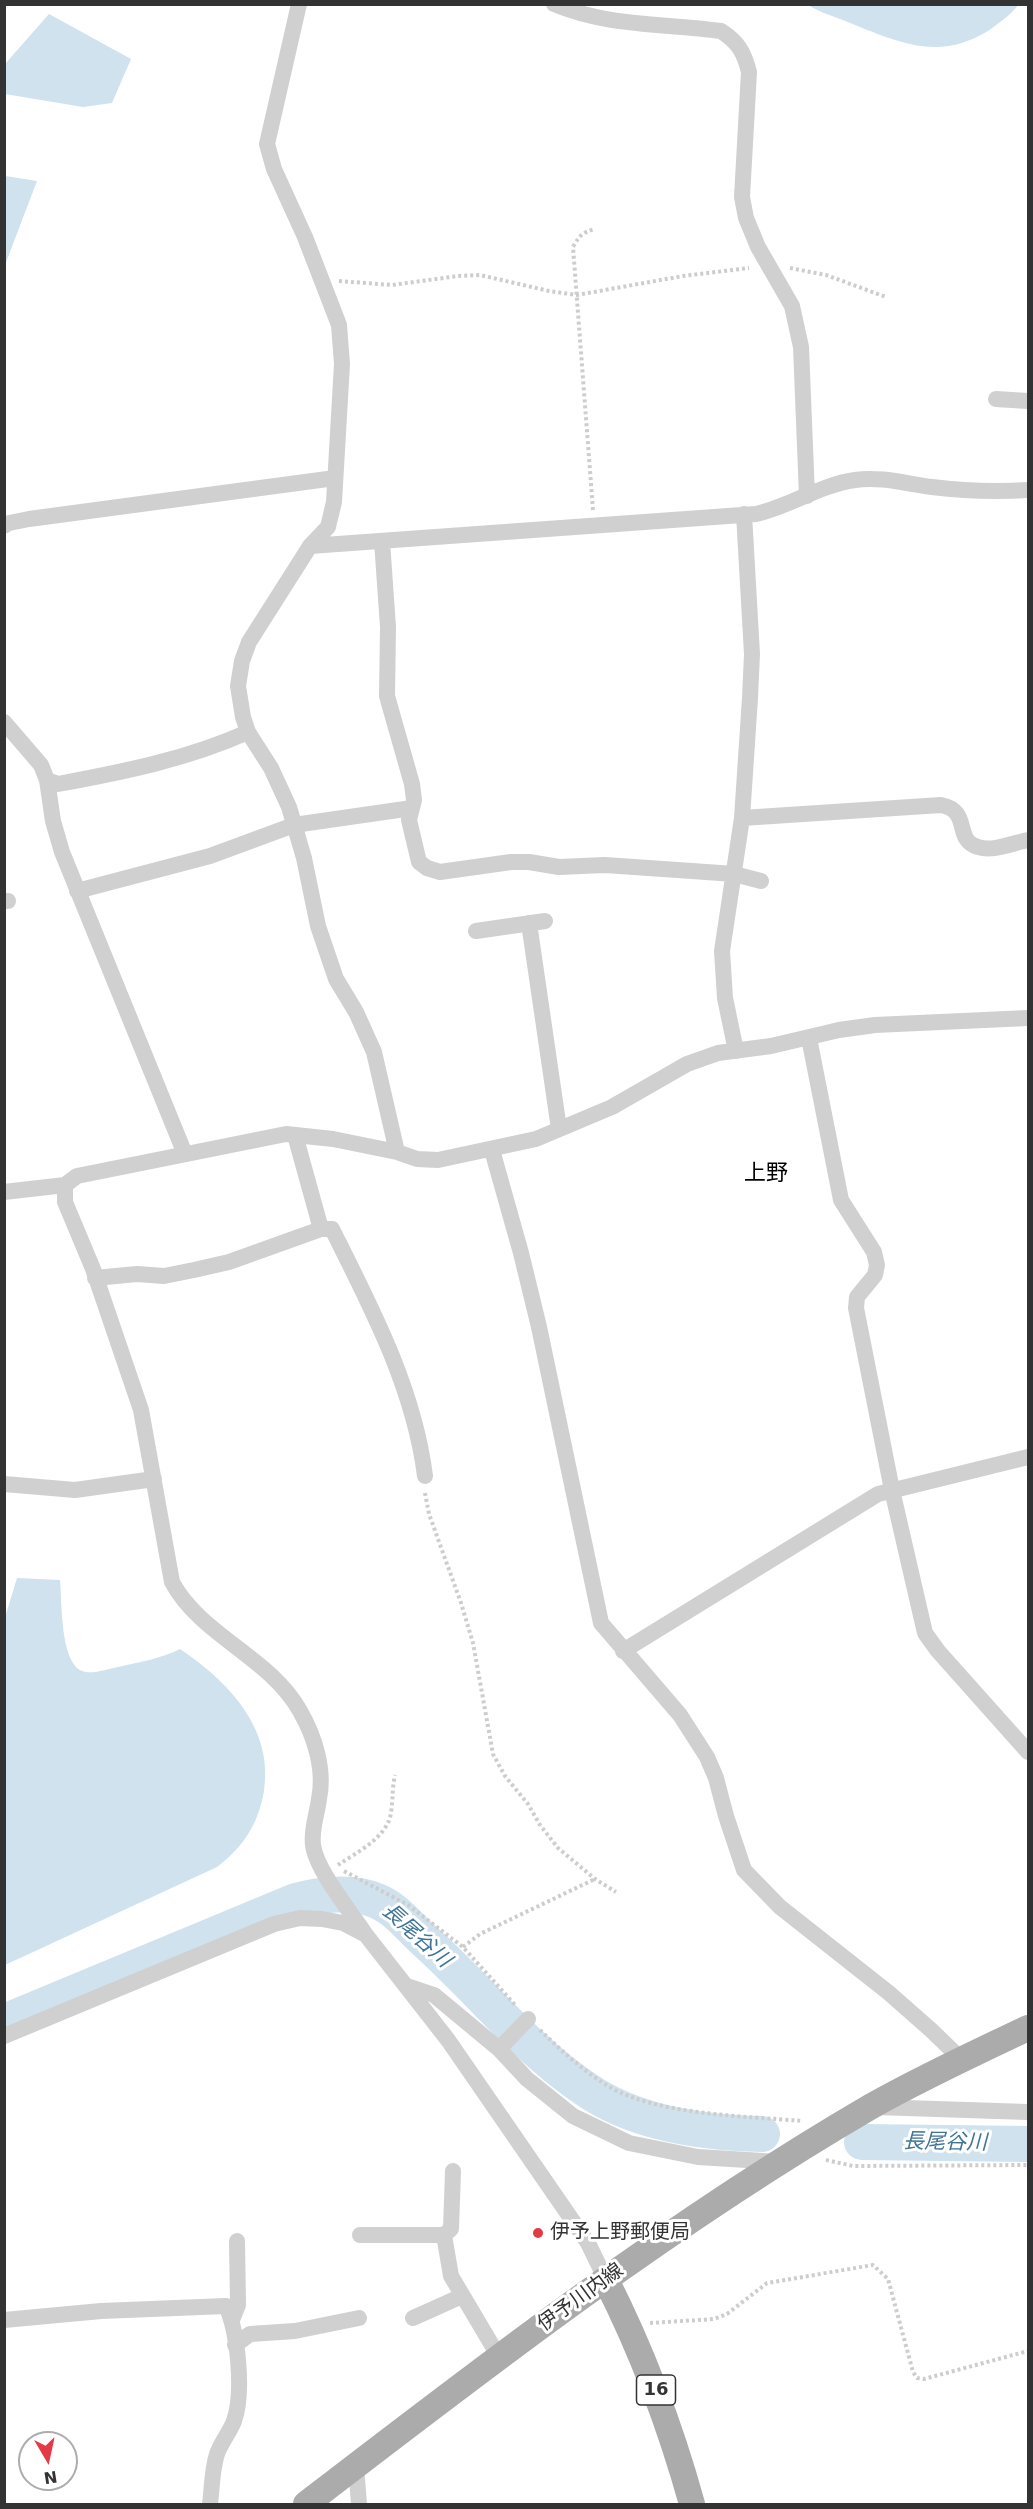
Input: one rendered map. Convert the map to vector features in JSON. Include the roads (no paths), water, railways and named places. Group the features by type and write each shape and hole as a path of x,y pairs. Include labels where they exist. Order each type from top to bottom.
{"main road":[{"name":"伊予川内線","path":"306,2505 498,2357 748,2181 871,2107 961,2059 1029,2028"},
{"name":"16","path":"606,2280 663,2408 692,2505"}],"street":[{"path":"299,4 267,144 274,169 305,237 339,325 342,346 334,502 328,527 310,546 249,642 242,661 238,686 248,732 271,768 289,807 304,858 318,926 336,979 356,1012 374,1052 397,1152"},
{"path":"554,4 577,14 607,20 721,31 736,40 744,55 749,72 742,197 751,233 792,306 800,336 807,496"},
{"path":"996,399 1029,400"},
{"path":"4,526 29,519 335,478"},
{"path":"310,546 744,514 779,509 807,496 855,480 878,479 935,487 999,491 1029,490"},
{"path":"736,1051 725,998 722,951 742,818 752,654 744,514"},
{"path":"382,541 388,627 387,696 412,784 412,808 409,820 419,862 427,868 440,872 511,862 559,867 605,865 734,874 761,881"},
{"path":"4,722 41,765 47,780 56,831 77,891 185,1154"},
{"path":"47,780 58,783 152,765 222,744 248,732"},
{"path":"742,818 941,805 951,807 957,812 961,818 963,834 970,843 979,848 994,848 1029,840"},
{"path":"77,891 210,856 294,825 412,808"},
{"path":"476,932 537,922 559,1130"},
{"path":"4,1192 65,1185 77,1176 269,1137 295,1135 333,1139 397,1152 417,1159 438,1160 536,1139 612,1107 687,1064 718,1053 875,1025 1029,1018"},
{"path":"809,1038 841,1200 874,1252 877,1265 875,1275 857,1297 856,1308 892,1490 925,1633 938,1651 1029,1752"},
{"path":"295,1135 321,1229"},
{"path":"492,1150 539,1327 601,1623 680,1715 707,1757 716,1778 744,1870 780,1907 889,1993 961,2059"},
{"path":"65,1185 65,1202 95,1278 141,1410 172,1582 180,1597 193,1612 252,1659 288,1693 309,1729 321,1773 320,1798 313,1828 313,1846 317,1863 366,1935 448,2040 581,2233 606,2280"},
{"path":"95,1278 137,1274 164,1276 194,1270 229,1262 321,1229 332,1229 384,1332 416,1428 425,1476"},
{"path":"623,1651 878,1494 1029,1457"},
{"path":"4,1484 75,1490 154,1479"},
{"path":"4,2036 274,1924 300,1918 322,1919 343,1923 366,1935"},
{"path":"406,1986 434,1995 498,2049 527,2079 573,2116 629,2143 698,2157 790,2156"},
{"path":"498,2049 528,2019"},
{"path":"871,2107 1029,2112"},
{"path":"360,2235 444,2235 451,2229 453,2171"},
{"path":"444,2235 451,2276 498,2357"},
{"path":"232,2320 238,2306 237,2241"},
{"path":"413,2318 462,2296"},
{"path":"4,2320 101,2311 226,2306 232,2320 238,2405 234,2421 218,2453 210,2505"},
{"path":"235,2345 250,2334 295,2331 359,2318"},
{"path":"356,2466 359,2505"}],"water":[{"path":"808,5 1018,5 991,29 973,39 955,45 938,47 920,46 886,37"},
{"path":"49,14 131,59 112,103 83,107 5,94 5,64"},
{"path":"4,176 37,181 5,265"},
{"path":"17,1578 60,1580 66,1644 75,1665 82,1671 104,1670 157,1658 180,1649 198,1662 215,1676 244,1709 262,1747 265,1768 264,1791 253,1825 242,1843 217,1867 5,1965 4,1621"}],"waterway":[{"name":"長尾谷川","path":"4,2022 296,1901 326,1895 358,1896 384,1904 396,1913 543,2056 564,2074 606,2102 649,2119 694,2129 762,2134"},
{"name":"長尾谷川","path":"862,2142 1028,2144"}],"place":[{"name":"伊予上野郵便局","path":"538,2233"}],"district":[{"name":"上野","path":"766,1174"}]}
